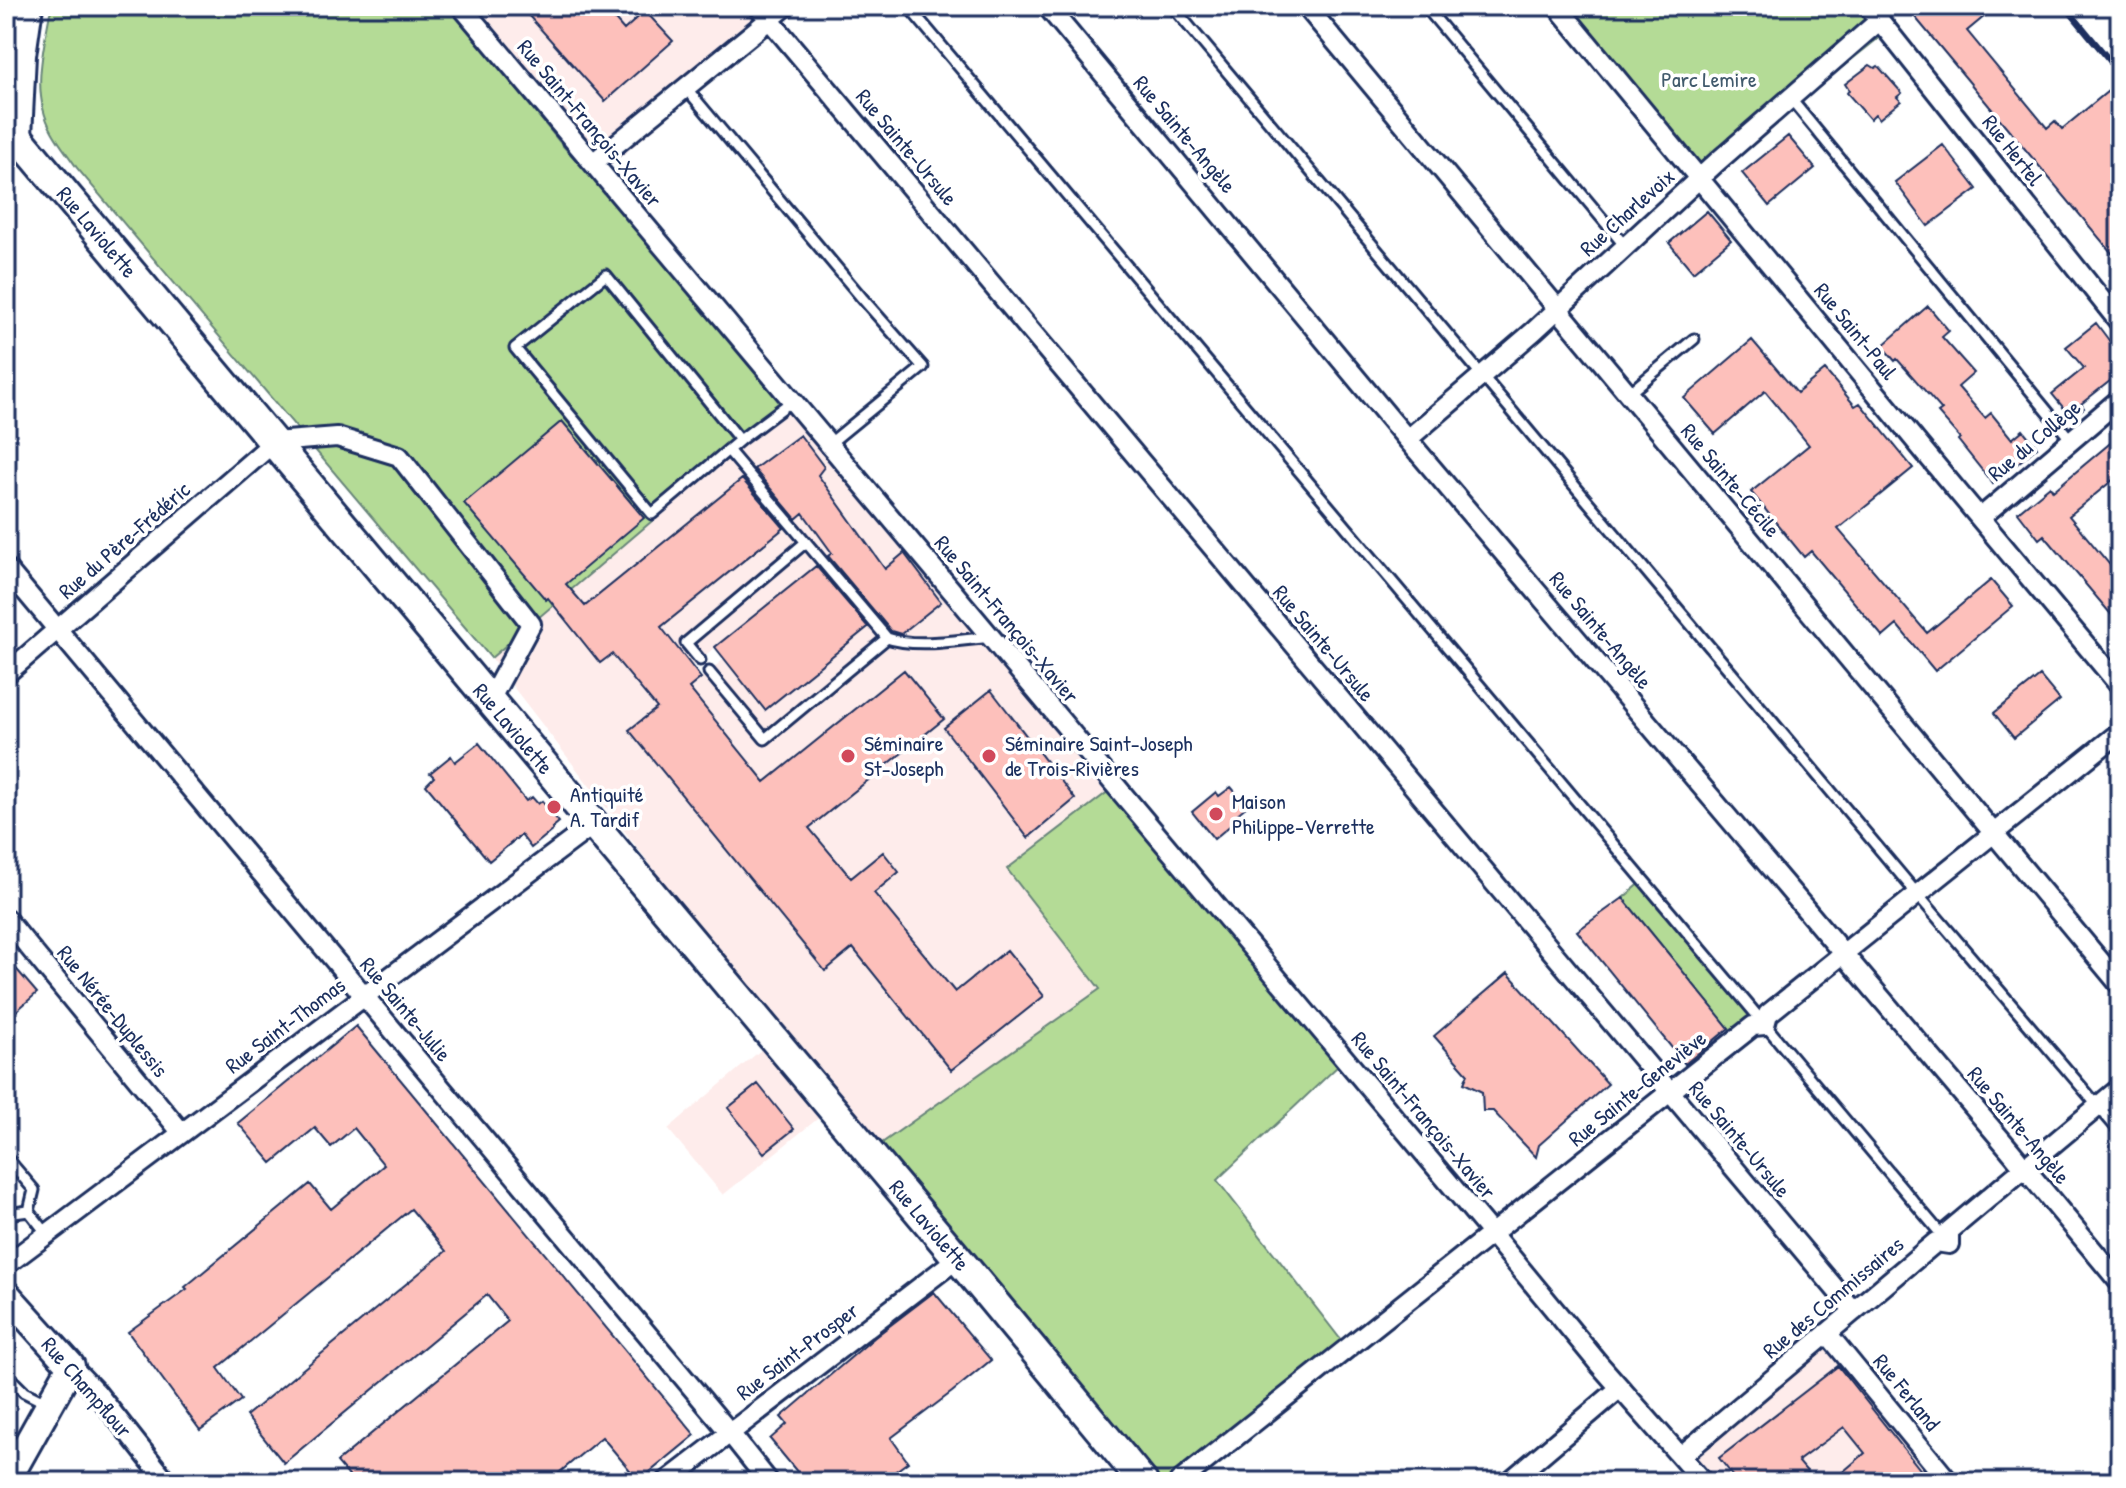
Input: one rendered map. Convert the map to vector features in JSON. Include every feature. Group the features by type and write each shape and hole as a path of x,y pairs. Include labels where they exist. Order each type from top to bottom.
{"main road":[{"path":"14,137 28,6"},
{"name":"Rue Laviolette","path":"14,137 274,442 1143,1482"},
{"name":"Rue Champflour","path":"6,1294 71,1366"},
{"path":"6,1482 12,1455 49,1405 71,1366"}],"street":[{"name":"Rue Saint-François-Xavier","path":"461,6 1620,1388 1703,1482"},
{"path":"593,163 686,88 763,13 786,6"},
{"name":"Rue Sainte-Angèle","path":"1047,6 2120,1283"},
{"name":"Rue Sainte-Cécile","path":"1306,6 2120,985"},
{"name":"Rue Saint-Paul","path":"1557,6 2120,686"},
{"name":"Rue Sainte-Ursule","path":"763,13 1854,1311"},
{"name":"Rue Charlevoix","path":"1408,439 1790,98 1874,13"},
{"name":"Rue Hertel","path":"1874,13 2120,323"},
{"name":"Rue du Collège","path":"1980,518 2120,399"},
{"path":"274,442 337,437 399,456 531,624 490,700"},
{"name":"Rue du Père-Frédéric","path":"6,674 274,442"},
{"name":"Rue Sainte-Julie","path":"6,568 769,1482"},
{"name":"Rue Sainte-Geneviève","path":"1179,1482 1753,1026 1765,1025 1768,1014 2120,732"},
{"name":"Rue Saint-Thomas","path":"6,1265 594,824"},
{"name":"Rue Nérée-Duplessis","path":"6,919 182,1133"},
{"path":"1949,1244 1949,1231 2120,1088"},
{"name":"Rue des Commissaires","path":"1681,1456 1936,1242 1949,1244"},
{"name":"Rue Saint-Prosper","path":"666,1482 958,1258"},
{"name":"Rue Ferland","path":"1827,1333 1949,1482"},
{"name":"Rue Champflour","path":"71,1366 97,1393 156,1478"},
{"path":"1509,1482 1620,1388"}],"lane":[{"path":"908,6 1949,1244"},
{"path":"1172,6 2120,1132"},
{"path":"1425,6 1625,246"},
{"path":"686,88 923,367 829,444"},
{"path":"1790,98 2071,440"},
{"path":"740,440 606,275 515,348 652,514 792,401"},
{"path":"1628,394 1694,339"},
{"path":"728,450 887,638 945,642 991,637"},
{"path":"700,660 686,643 806,542"},
{"path":"709,672 765,739 887,638"},
{"path":"6,1157 34,1190 29,1211"},
{"path":"29,1211 47,1234"},
{"path":"6,1214 29,1211"},
{"path":"6,1374 24,1392 49,1405"}],"shaded area":[{"path":"462,6 745,6 768,33 598,176"},
{"name":"Séminaire Saint-Joseph de Trois‑Rivières","path":"786,407 907,544 1109,791 1007,869 1101,989 871,1151 491,658","holes":["746,477 786,526 661,627 692,666 817,565 867,627 766,709 724,659 689,688 765,782 904,670 944,719 809,827 851,878 883,853 899,872 874,893 955,992 1007,950 1043,995 951,1070 853,948 825,970 630,730 657,708 612,654 600,663 567,621"]},
{"path":"775,1038 831,1108 723,1195 668,1129"},
{"path":"1839,1336 1957,1482 1696,1482 1684,1467"}],"green space":[{"path":"55,6 449,6 563,146 786,407 491,658 77,168 58,141 46,117 40,88 44,42 50,13"},
{"name":"Parc Lemire","path":"1555,6 1876,6 1895,25 1706,176"},
{"path":"1109,791 1338,1066 1217,1180 1348,1349 1174,1482 1137,1482 875,1148 1100,989 1007,869"},
{"path":"1642,882 1763,1026 1741,1043 1623,898"}],"building":[{"path":"520,6 603,6 624,30 645,11 673,41 605,101"},
{"path":"1928,6 1997,6 1967,31 2047,128 2055,121 2062,129 2113,87 2120,95 2120,263 1915,17"},
{"path":"1870,65 1878,66 1902,93 1897,97 1901,101 1879,119 1875,114 1870,119 1847,93 1849,90 1845,84"},
{"path":"1788,136 1815,168 1769,206 1742,173"},
{"path":"1943,145 1977,189 1928,226 1895,182"},
{"path":"1707,211 1731,240 1693,272 1669,243"},
{"path":"1928,306 1949,331 1942,337 1974,373 1958,387 1985,418 1991,413 2012,439 2023,430 2037,447 1993,484 1938,413 1942,410 1882,346"},
{"path":"2096,323 2120,355 2120,373 2081,404 2084,408 2071,417 2052,394 2084,368 2066,347"},
{"path":"1752,340 1797,393 1825,370 1855,406 1860,403 1913,468 1838,529 1927,633 1991,580 2013,606 1935,671 1897,625 1883,637 1811,551 1804,557 1751,492 1809,445 1765,391 1715,434 1684,398"},
{"name":"Séminaire St-Joseph","path":"562,421 644,518 566,584 585,606 742,479 784,528 661,627 701,678 689,688 765,782 904,670 944,719 809,828 851,878 883,852 899,872 874,893 955,992 1007,950 1044,996 951,1070 853,948 825,971 629,730 657,708 612,654 600,663 548,598 546,600 464,503"},
{"path":"800,435 824,467 818,475 885,569 904,553 941,602 901,634 891,631 828,556 832,553 803,513 796,519 754,469"},
{"path":"2120,435 2120,474 2069,516 2120,577 2120,625 2044,535 2039,539 2018,512 2050,486 2053,491"},
{"path":"816,566 868,627 765,710 715,647"},
{"path":"2040,676 2060,700 2014,738 1994,713"},
{"path":"991,690 1075,799 1028,838 944,728"},
{"path":"479,743 526,801 532,797 538,804 542,801 559,822 531,848 521,835 489,861 426,785 434,777 430,773 451,756 455,762"},
{"name":"Maison Philippe-Verrette","path":"1231,787 1247,806 1235,816 1238,819 1214,839 1192,812 1216,792 1219,796"},
{"path":"1623,898 1729,1028 1685,1064 1577,931"},
{"path":"6,957 37,993 6,1020"},
{"path":"1508,973 1608,1084 1539,1145 1536,1157 1493,1111 1483,1111 1482,1092 1464,1083 1468,1074 1434,1036"},
{"path":"356,1026 695,1435 639,1481 602,1437 548,1482 354,1482 337,1462 508,1321 487,1295 284,1463 246,1416 446,1251 411,1209 218,1368 241,1400 200,1430 128,1332 187,1289 185,1287 310,1184 331,1209 384,1165 354,1128 331,1147 315,1128 272,1163 238,1123"},
{"path":"758,1084 794,1129 764,1153 728,1108"},
{"path":"934,1292 991,1360 891,1438 908,1462 881,1482 824,1482 818,1474 803,1479 770,1439 787,1424 781,1417 875,1337"},
{"path":"1838,1366 1930,1482 1831,1482 1865,1453 1844,1427 1798,1461 1816,1482 1738,1482 1719,1458"}],"railway":[{"path":"2065,6 2120,73"}],"place":[{"name":"Séminaire St-Joseph","path":"848,756"},
{"name":"Séminaire Saint-Joseph de Trois‑Rivières","path":"989,756"},
{"name":"Antiquité A. Tardif","path":"554,807"},
{"name":"Maison Philippe-Verrette","path":"1216,814"}]}
